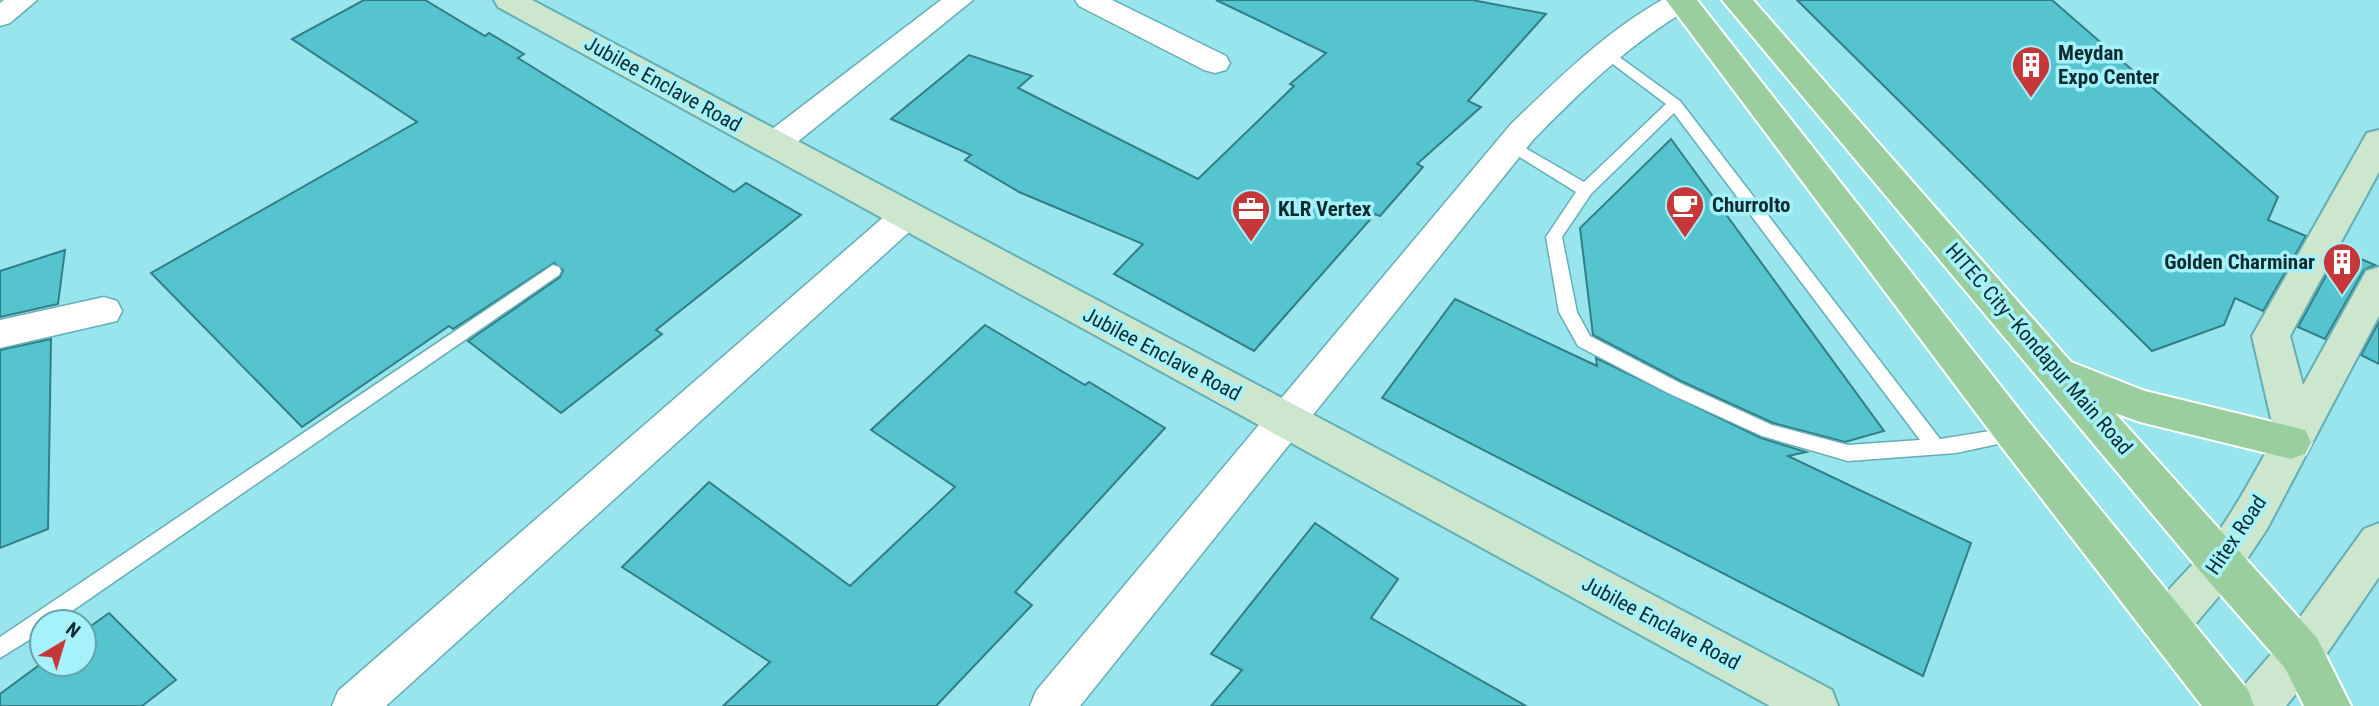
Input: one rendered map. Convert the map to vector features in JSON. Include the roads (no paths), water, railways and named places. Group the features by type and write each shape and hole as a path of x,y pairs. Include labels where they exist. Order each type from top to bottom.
{"main road":[{"path":"1682,0 2015,434 2231,706"},
{"name":"HITEC City–Kondapur Main Road","path":"1737,0 2060,373 2220,564 2301,653 2328,706"},
{"path":"1787,136 1844,124"},
{"path":"2060,373 2140,406 2293,439"}],"street":[{"path":"0,17 23,0"},
{"path":"774,144 959,0"},
{"path":"1089,0 1215,63"},
{"path":"1052,706 1510,146 1576,79 1651,17 1682,0"},
{"name":"Jubilee Enclave Road","path":"516,1 906,216 1815,706"},
{"path":"2293,439 2271,336 2379,141"},
{"path":"354,706 906,216"},
{"name":"Hitex Road","path":"2166,626 2220,564 2252,516 2379,281"},
{"path":"0,334 104,311"},
{"path":"2257,706 2301,653 2379,542"}],"lane":[{"path":"1607,53 1675,104 1935,446"},
{"path":"1675,104 1585,190 1554,237 1567,312 1584,341 1674,388 1768,431 1848,453 1935,446 2015,434"},
{"path":"1510,146 1585,190"},
{"path":"0,649 553,271"}],"place":[{"name":"Meydan Expo Center","path":"2031,99"},
{"name":"Churrolto","path":"1685,239"},
{"name":"KLR Vertex","path":"1251,243"},
{"name":"Golden Charminar","path":"2342,296"}]}
